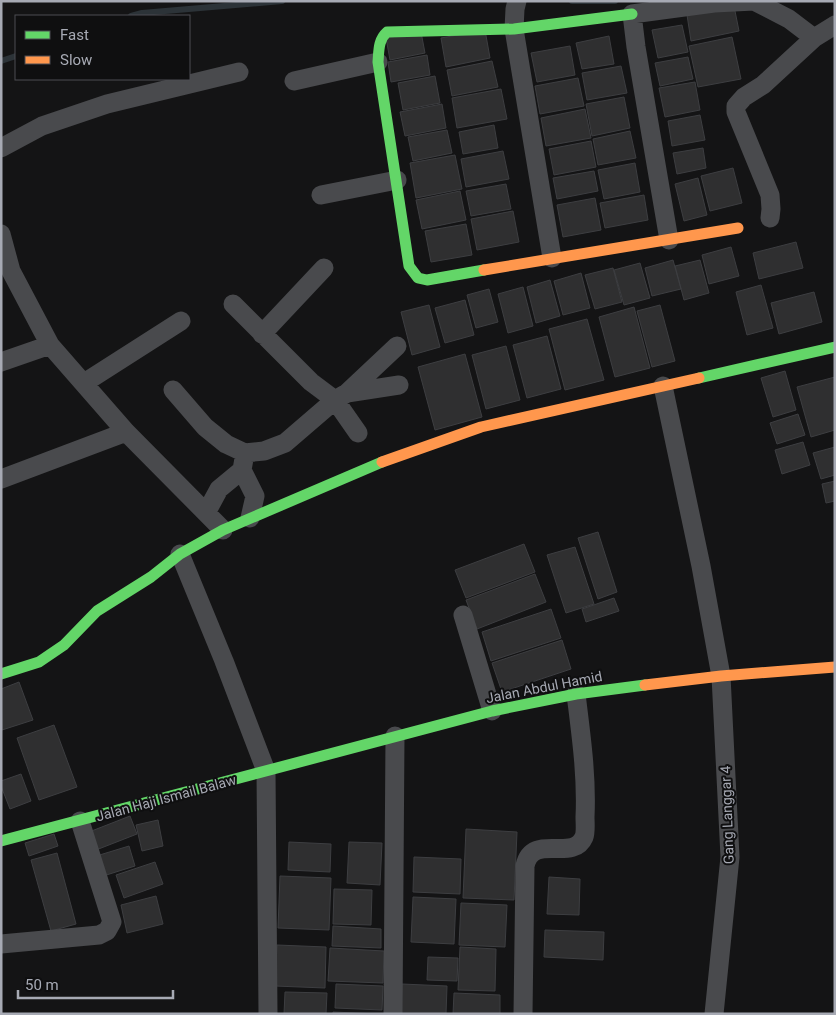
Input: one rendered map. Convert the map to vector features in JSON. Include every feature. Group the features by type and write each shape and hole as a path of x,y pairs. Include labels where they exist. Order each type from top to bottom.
{"street":[{"path":"738,228 427,280 418,278 409,266 378,62 379,43 383,34 387,32 514,29 714,3 754,1 789,19 814,38"},
{"path":"516,5 514,29 552,258"},
{"path":"632,14 669,240"},
{"path":"770,218 770,195 736,112 736,106 744,97 763,84 814,38 835,26"},
{"path":"294,82 378,62"},
{"path":"1,148 42,126 107,104 239,72"},
{"path":"321,195 396,180"},
{"path":"1,234 11,271 50,344 126,432 223,530"},
{"path":"262,334 324,268"},
{"path":"233,304 311,382 341,397 399,386"},
{"path":"84,383 181,321"},
{"path":"1,362 50,344"},
{"path":"206,513 218,489 244,461 285,443 341,397 397,346"},
{"path":"1,674 39,662 64,645 97,611 151,577 180,554 223,530 373,465 481,427 835,347"},
{"name":"Gang Langgar 4","path":"663,386 701,566 721,676 730,857 714,1014"},
{"path":"173,390 212,433 244,461 255,496 250,518"},
{"path":"341,397 358,433"},
{"path":"1,479 126,432"},
{"path":"180,554 266,771 268,1014"},
{"path":"463,615 492,711"},
{"name":"Jalan Abdul Hamid","path":"266,771 492,711 576,694 721,676 835,666"},
{"path":"524,1014 525,866 527,858 532,852 541,848 567,848 573,846 578,844 584,836 587,789 576,694"},
{"path":"393,1014 395,736"},
{"name":"Jalan Haji Ismail Balaw","path":"1,944 99,935 107,931 112,922 80,821 266,771"},
{"path":"1,841 80,821"}],"building":[{"path":"734,6 739,31 691,41 687,15"},
{"path":"682,25 688,52 658,58 652,30"},
{"path":"485,30 490,58 446,67 441,38"},
{"path":"421,32 425,53 390,60 386,38"},
{"path":"609,36 614,64 582,69 576,43"},
{"path":"732,37 741,79 698,87 689,46"},
{"path":"570,46 575,75 537,82 531,53"},
{"path":"427,55 430,75 391,82 388,62"},
{"path":"688,57 693,79 660,86 655,63"},
{"path":"492,61 498,87 452,96 447,70"},
{"path":"621,66 627,93 587,100 582,73"},
{"path":"435,76 440,103 403,110 398,83"},
{"path":"578,78 584,106 540,114 535,86"},
{"path":"695,82 700,110 665,117 659,88"},
{"path":"501,89 507,119 457,128 452,98"},
{"path":"624,97 630,128 592,136 586,104"},
{"path":"442,104 446,128 405,136 400,112"},
{"path":"585,109 591,138 546,146 541,118"},
{"path":"700,115 705,140 672,146 668,121"},
{"path":"494,125 498,148 463,154 459,132"},
{"path":"447,130 452,153 413,161 408,137"},
{"path":"630,131 636,158 598,165 593,139"},
{"path":"591,141 596,167 554,175 549,149"},
{"path":"703,148 706,168 677,174 673,153"},
{"path":"503,151 509,179 466,187 461,159"},
{"path":"455,155 462,189 416,198 410,163"},
{"path":"635,163 640,192 604,199 598,170"},
{"path":"733,168 742,203 710,211 701,176"},
{"path":"594,171 598,191 557,199 553,178"},
{"path":"698,178 707,215 684,221 675,184"},
{"path":"506,184 511,209 471,216 466,191"},
{"path":"460,191 466,220 422,229 416,200"},
{"path":"644,195 648,220 605,228 600,203"},
{"path":"595,198 601,230 563,237 557,205"},
{"path":"513,211 519,242 477,250 471,219"},
{"path":"466,224 472,255 431,262 425,231"},
{"path":"796,242 803,268 759,279 753,253"},
{"path":"731,247 739,276 709,284 702,255"},
{"path":"673,260 681,289 652,296 645,268"},
{"path":"700,260 709,293 684,300 675,266"},
{"path":"640,263 650,298 624,305 614,270"},
{"path":"613,268 622,302 595,309 585,275"},
{"path":"581,273 590,308 563,315 554,281"},
{"path":"550,280 560,316 536,323 527,287"},
{"path":"761,285 773,328 747,335 736,292"},
{"path":"523,287 533,326 508,333 498,294"},
{"path":"489,289 498,322 476,328 467,295"},
{"path":"814,292 822,322 779,334 771,303"},
{"path":"465,300 474,335 445,343 435,308"},
{"path":"429,305 440,347 412,355 401,312"},
{"path":"660,305 675,361 652,367 637,311"},
{"path":"634,307 650,368 615,377 599,317"},
{"path":"587,319 604,380 565,390 549,329"},
{"path":"547,336 561,389 527,398 513,345"},
{"path":"506,346 520,400 486,409 472,355"},
{"path":"465,354 482,417 435,430 418,367"},
{"path":"785,371 796,410 773,417 761,378"},
{"path":"835,377 835,430 811,437 797,387"},
{"path":"798,414 805,435 777,444 770,423"},
{"path":"803,442 810,465 782,474 775,450"},
{"path":"835,447 835,475 821,479 813,453"},
{"path":"835,481 835,501 826,503 822,484"},
{"path":"598,532 617,592 598,599 578,538"},
{"path":"524,544 535,572 466,598 455,570"},
{"path":"575,547 594,604 566,613 547,555"},
{"path":"535,574 546,602 477,629 466,600"},
{"path":"614,598 619,611 586,622 582,609"},
{"path":"551,609 561,638 491,661 482,632"},
{"path":"562,640 571,669 502,692 492,663"},
{"path":"19,682 33,720 2,730 1,689"},
{"path":"54,725 77,787 39,800 17,738"},
{"path":"21,774 31,801 10,809 1,786 1,781"},
{"path":"130,816 137,834 96,850 89,832"},
{"path":"158,820 163,846 142,851 136,825"},
{"path":"466,829 517,832 514,900 463,898"},
{"path":"54,834 58,846 29,856 25,843"},
{"path":"289,842 331,844 330,872 288,870"},
{"path":"349,842 382,843 380,885 347,883"},
{"path":"129,846 135,866 100,877 93,857"},
{"path":"57,853 76,924 51,931 31,860"},
{"path":"414,857 461,859 460,894 413,892"},
{"path":"155,862 163,884 124,898 116,875"},
{"path":"280,876 331,878 329,930 278,928"},
{"path":"549,877 580,879 579,915 547,914"},
{"path":"334,889 372,890 371,925 333,924"},
{"path":"156,896 163,924 127,933 121,905"},
{"path":"413,897 456,899 454,944 411,942"},
{"path":"461,903 507,905 505,947 459,945"},
{"path":"333,926 381,929 381,948 332,946"},
{"path":"545,930 604,932 603,960 544,957"},
{"path":"277,945 326,947 325,988 275,986"},
{"path":"460,947 496,949 495,991 458,990"},
{"path":"330,948 384,951 383,983 328,981"},
{"path":"428,957 458,958 457,981 427,980"},
{"path":"336,984 383,986 382,1010 335,1008"},
{"path":"402,984 447,986 446,1014 401,1014"},
{"path":"285,992 327,993 326,1014 284,1014"},
{"path":"454,993 500,995 500,1014 453,1014"},
{"path":"333,1012 379,1014 333,1014"}],"waterway":[{"path":"135,15 282,1"},
{"path":"572,1 615,1"},
{"path":"1,61 15,56"}],"traffic: fast":[{"path":"484,270 427,280 418,278 409,266 378,62 379,46 384,35 387,32 514,29 632,14"},
{"path":"699,378 835,347"},
{"path":"1,674 39,662 64,645 97,611 151,577 180,554 223,530 382,462"},
{"path":"1,841 492,711 576,694 645,685"}],"traffic: slow":[{"path":"484,270 738,228"},
{"path":"382,462 481,427 699,378"},
{"path":"645,685 721,676 835,667"}]}
